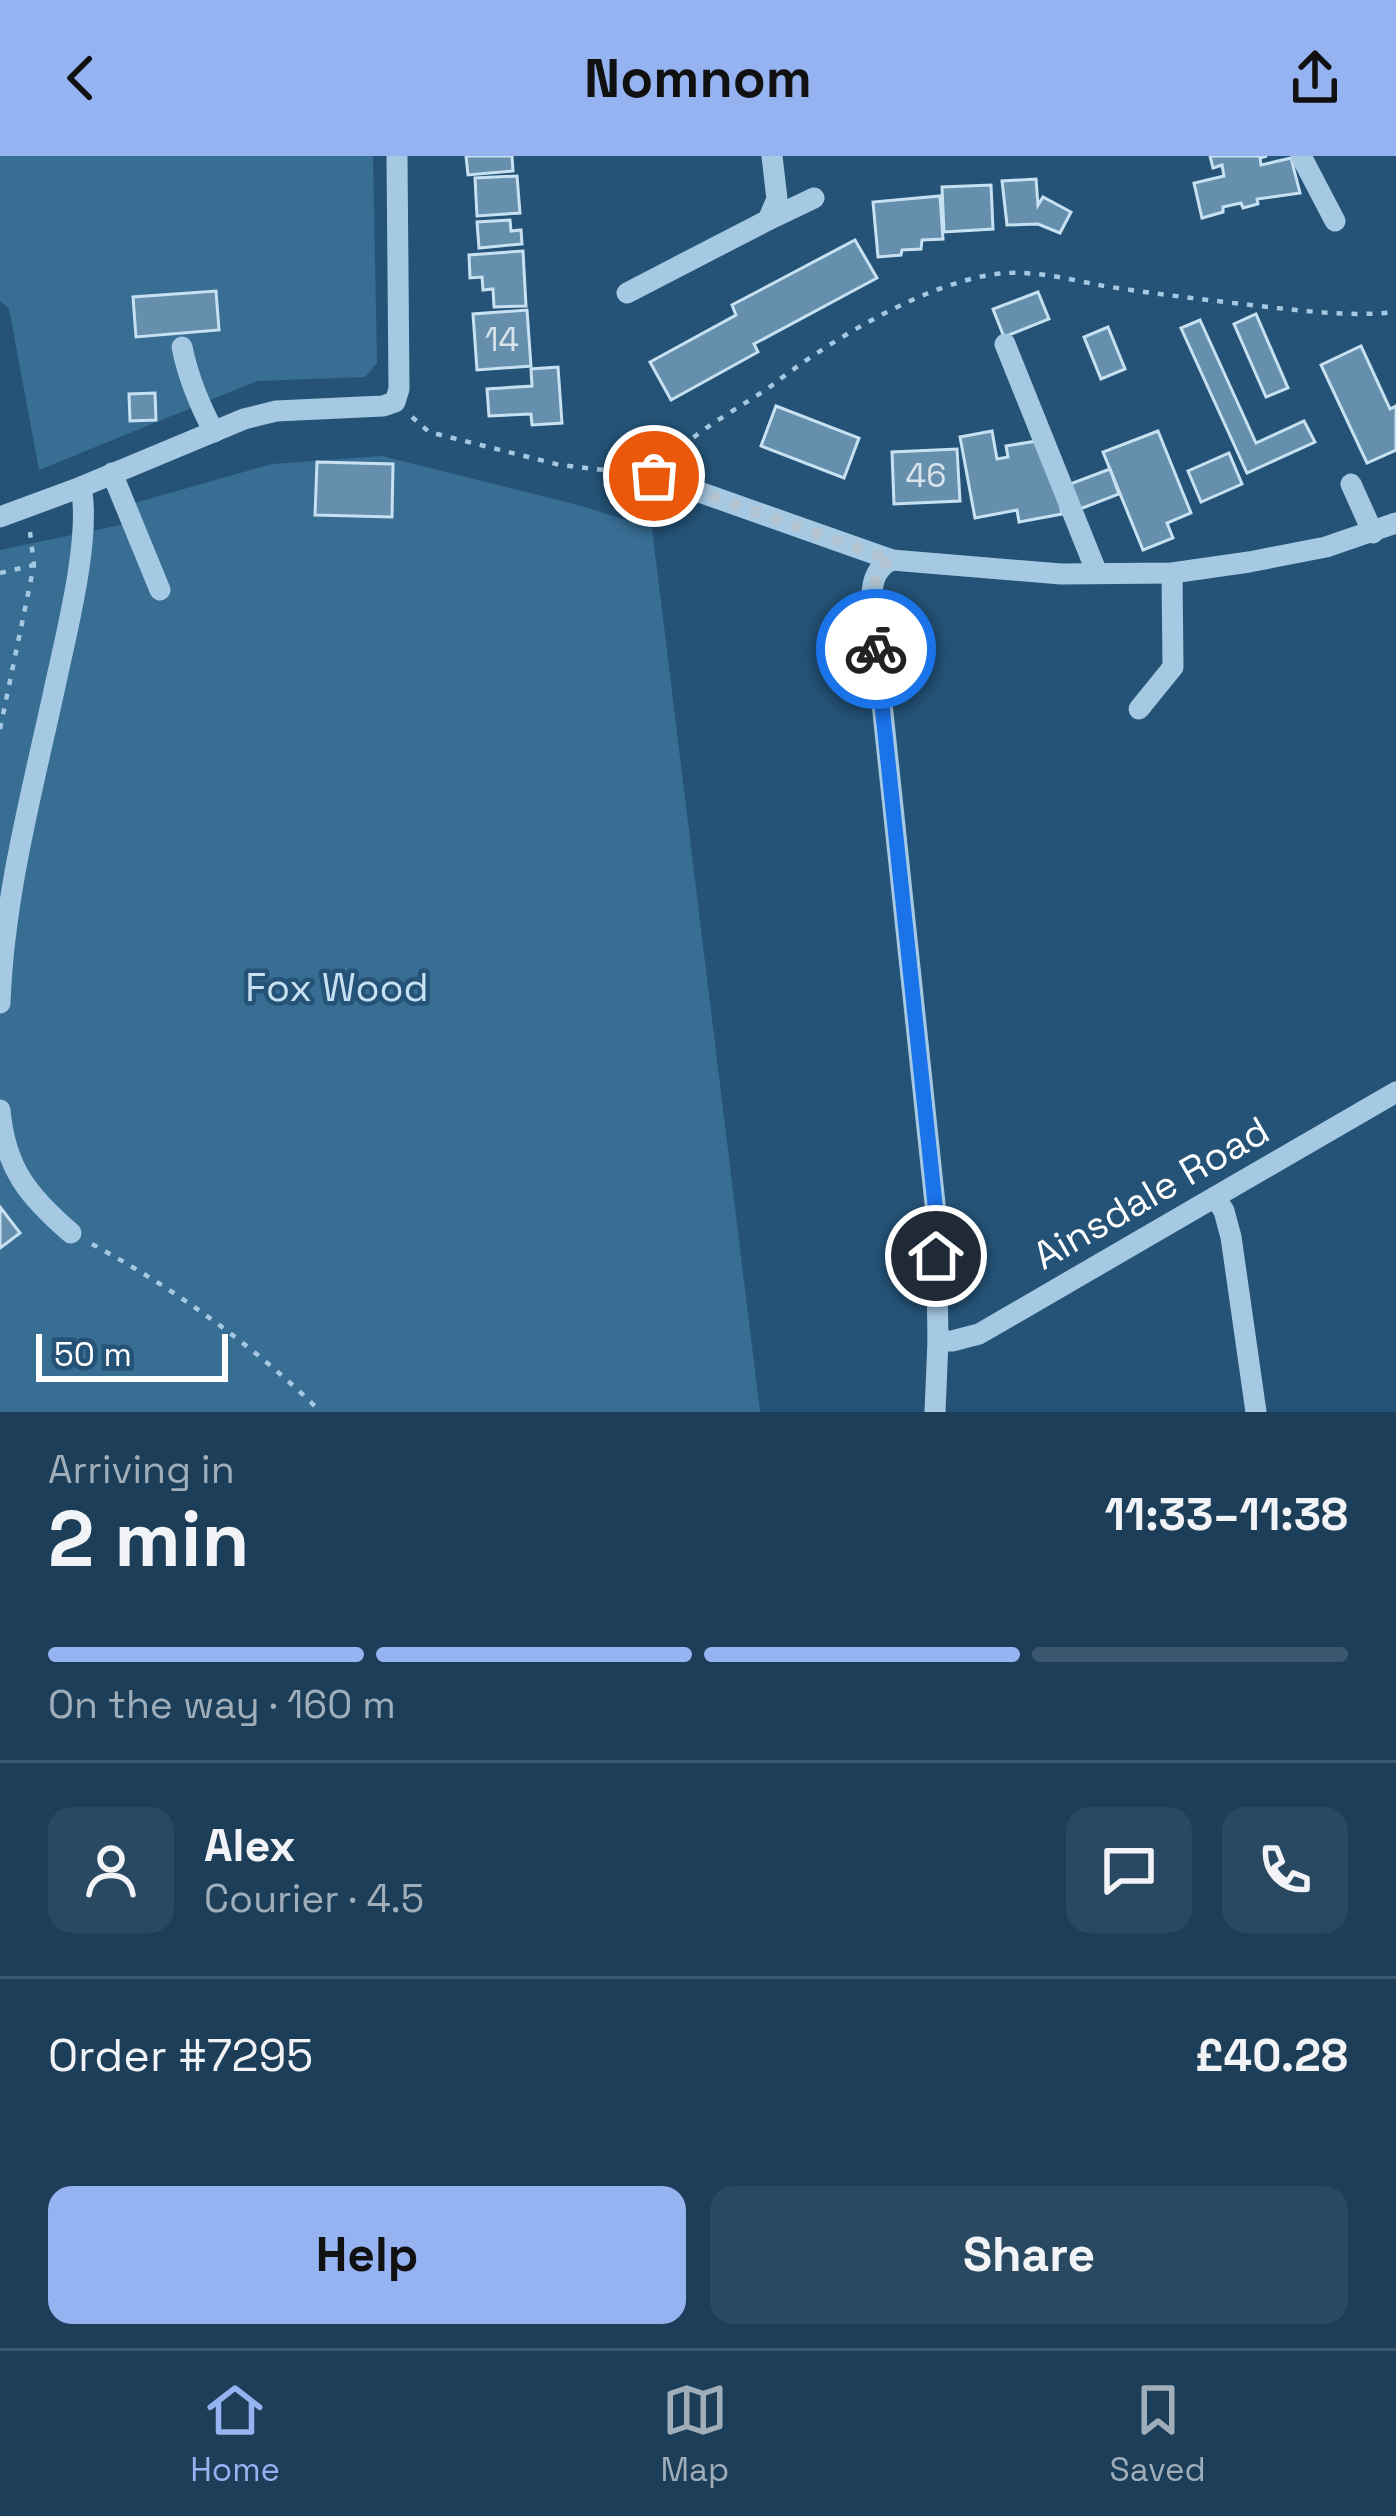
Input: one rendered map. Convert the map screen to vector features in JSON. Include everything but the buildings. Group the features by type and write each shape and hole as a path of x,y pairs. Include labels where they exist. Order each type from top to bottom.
{"street":[{"path":"0,517 244,419 276,411 394,402 399,389 398,156"},
{"path":"768,220 777,199 772,156"},
{"path":"1301,156 1335,221"},
{"path":"627,293 814,198"},
{"path":"1005,344 1097,573"},
{"path":"182,346 199,405 214,432"},
{"path":"112,473 160,590"},
{"path":"654,476 892,560 1061,574 1172,573 1249,562 1326,547 1396,523"},
{"path":"1351,484 1372,533"},
{"path":"0,1003 10,894 68,628 86,510 81,487"},
{"path":"892,560 877,574 872,609 936,1213 935,1412"},
{"path":"1139,709 1173,667 1172,573"},
{"name":"Ainsdale Road","path":"938,1341 979,1334 1396,1092"},
{"path":"0,1110 2,1135 17,1178 41,1208 71,1232"},
{"path":"1215,1197 1231,1237 1256,1412"}],"path":[{"path":"394,402 430,432 560,465 654,476"},
{"path":"0,729 34,565 27,508"},
{"path":"0,573 34,565"},
{"path":"71,1232 155,1278 244,1345 321,1412"}],"green space":[{"path":"0,156 373,156 377,363 365,377 257,381 39,470 9,309 0,301"},
{"name":"Fox Wood","path":"382,456 652,528 760,1412 0,1412 0,550 125,524 124,506 272,464"}],"way so far":[{"path":"654,476 892,560 881,566 872,591 876,649"}],"route":[{"path":"876,649 936,1213 936,1256"}]}
